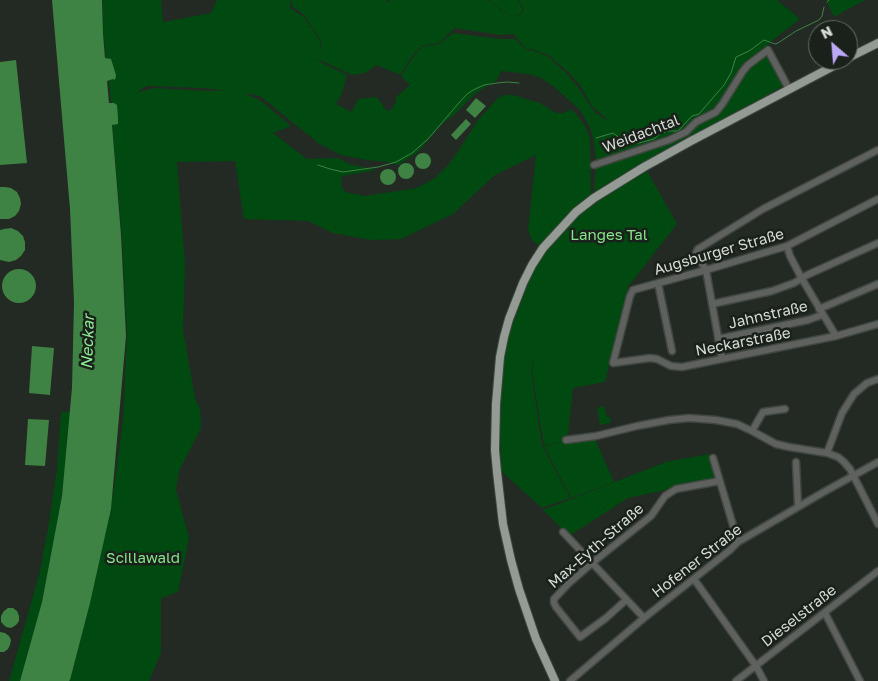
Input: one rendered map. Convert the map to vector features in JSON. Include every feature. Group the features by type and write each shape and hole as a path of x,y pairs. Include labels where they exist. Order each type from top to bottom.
{"main road":[{"path":"858,53 878,43"},
{"path":"554,681 527,614 511,560 503,524 497,472 495,450 499,365 504,337 516,299 532,265 543,248 576,212 608,189 691,141 825,70"}],"street":[{"name":"Weidachtal","path":"594,165 669,140 686,132 696,122 716,112 748,65 768,50 789,89"},
{"path":"722,359 706,270 696,253 698,250 763,209 878,150"},
{"name":"Augsburger Straße","path":"613,363 631,293 634,290 787,246 878,199"},
{"path":"712,304 772,291 794,283 878,242"},
{"path":"787,246 802,279 836,336"},
{"path":"658,283 672,351"},
{"name":"Jahnstraße","path":"718,339 808,320 878,284"},
{"name":"Neckarstraße","path":"613,363 650,358 671,366 682,367 836,336 878,324"},
{"path":"827,453 842,413 854,394 868,383 878,379"},
{"path":"752,431 763,412 785,409"},
{"path":"566,440 596,436 669,420 689,418 736,424 789,448 827,453 838,457 844,462 853,476 878,524"},
{"path":"713,458 738,542"},
{"path":"796,462 798,506"},
{"name":"Hofener Straße","path":"570,681 738,542 878,462"},
{"name":"Max-Eyth-Straße","path":"626,600 580,637 554,603 554,598 564,588 651,516 666,496 676,489 720,481"},
{"path":"563,532 644,618"},
{"name":"Dieselstraße","path":"736,681 878,571"},
{"path":"694,579 756,666 764,681"},
{"path":"825,613 860,681"}],"green space":[{"name":"Scillawald","path":"103,0 161,0 163,22 211,13 217,0 291,0 290,8 304,17 320,41 320,55 321,41 304,15 292,6 292,0 388,0 386,2 388,3 390,0 487,0 505,13 515,16 520,15 524,10 519,0 777,0 800,19 769,43 767,53 783,86 605,185 594,193 596,165 593,136 587,122 579,109 553,86 541,78 528,74 501,71 497,80 476,93 442,124 417,153 398,165 341,155 318,143 260,96 243,93 260,100 291,126 273,133 307,159 338,158 349,164 377,170 342,176 341,185 345,192 365,196 417,188 435,178 457,153 478,120 498,98 504,95 513,95 540,103 556,113 564,113 571,109 585,126 590,138 591,194 574,208 539,246 532,240 528,230 536,155 495,175 453,214 401,239 371,240 333,233 308,221 244,219 235,161 177,162 185,265 183,330 195,398 200,409 201,428 179,471 176,490 189,538 178,592 161,598 161,653 149,681 70,681 111,509 123,421 127,336 122,236 103,31","holes":["455,28 500,35 513,34 527,49 532,49 550,56 580,85 592,106 607,119 605,120 598,115 578,87 549,57 532,50 527,50 515,39 453,33 439,44 422,47 401,76 410,85 396,97 396,102 390,111 386,110 377,97 358,99 352,112 336,104 342,93 347,75 310,57 352,75 365,73 377,65 400,75 412,56 422,46 439,43","147,86 201,88 224,90 154,88 136,93"]},
{"path":"488,0 518,0 523,10 515,16 506,13"},
{"path":"826,0 865,0 834,17"},
{"name":"Langes Tal","path":"647,171 677,224 628,287 605,382 573,388 567,442 595,439 614,482 571,498 544,446 560,443 544,445 532,372 535,354 531,372 542,445 570,498 542,508 501,471 501,380 507,339 530,278 546,251 580,214"},
{"path":"604,406 611,423 600,425 597,408"},
{"path":"61,412 70,412 62,496 42,602 20,681 9,681 39,575 48,529 57,470"},
{"path":"709,454 717,479 628,498 569,536 543,510 666,462"}],"water":[{"name":"Neckar","path":"52,0 102,0 105,58 111,59 116,75 115,80 107,81 109,103 117,105 118,118 118,124 112,125 121,235 126,336 111,509 70,680 20,681 42,602 62,496 72,388 74,302 70,209"},
{"path":"16,60 27,163 0,165 0,62"},
{"path":"476,98 486,106 475,118 466,110"},
{"path":"466,119 471,124 456,140 451,135"},
{"path":"420,153 426,153 431,158 429,167 420,169 415,164 415,158"},
{"path":"406,163 414,171 406,179 398,171"},
{"path":"388,169 394,171 396,177 394,183 388,185 382,183 380,177 382,171"},
{"path":"0,187 11,188 17,192 20,198 19,211 9,219 0,219"},
{"path":"11,228 23,236 25,250 16,260 9,262 0,260 0,230"},
{"path":"19,269 26,270 31,274 35,279 35,293 31,298 26,302 19,303 12,302 7,298 3,293 2,286 3,279 7,274 12,270"},
{"path":"32,346 54,348 50,395 29,393"},
{"path":"28,419 49,420 45,466 25,465"},
{"path":"8,608 13,608 19,616 19,621 11,628 6,627 1,622 1,616"},
{"path":"0,632 5,633 11,640 8,649 4,652 0,652"}],"waterway":[{"path":"596,138 613,133 625,142 639,143 654,139 661,133 678,131 692,116 699,114 724,85 731,73 736,57 749,51 764,40 775,44 778,43 796,31 819,20 824,7"},
{"path":"318,165 343,172 378,167 396,162 412,153 428,139 467,94 484,85 507,82 519,83"}]}
